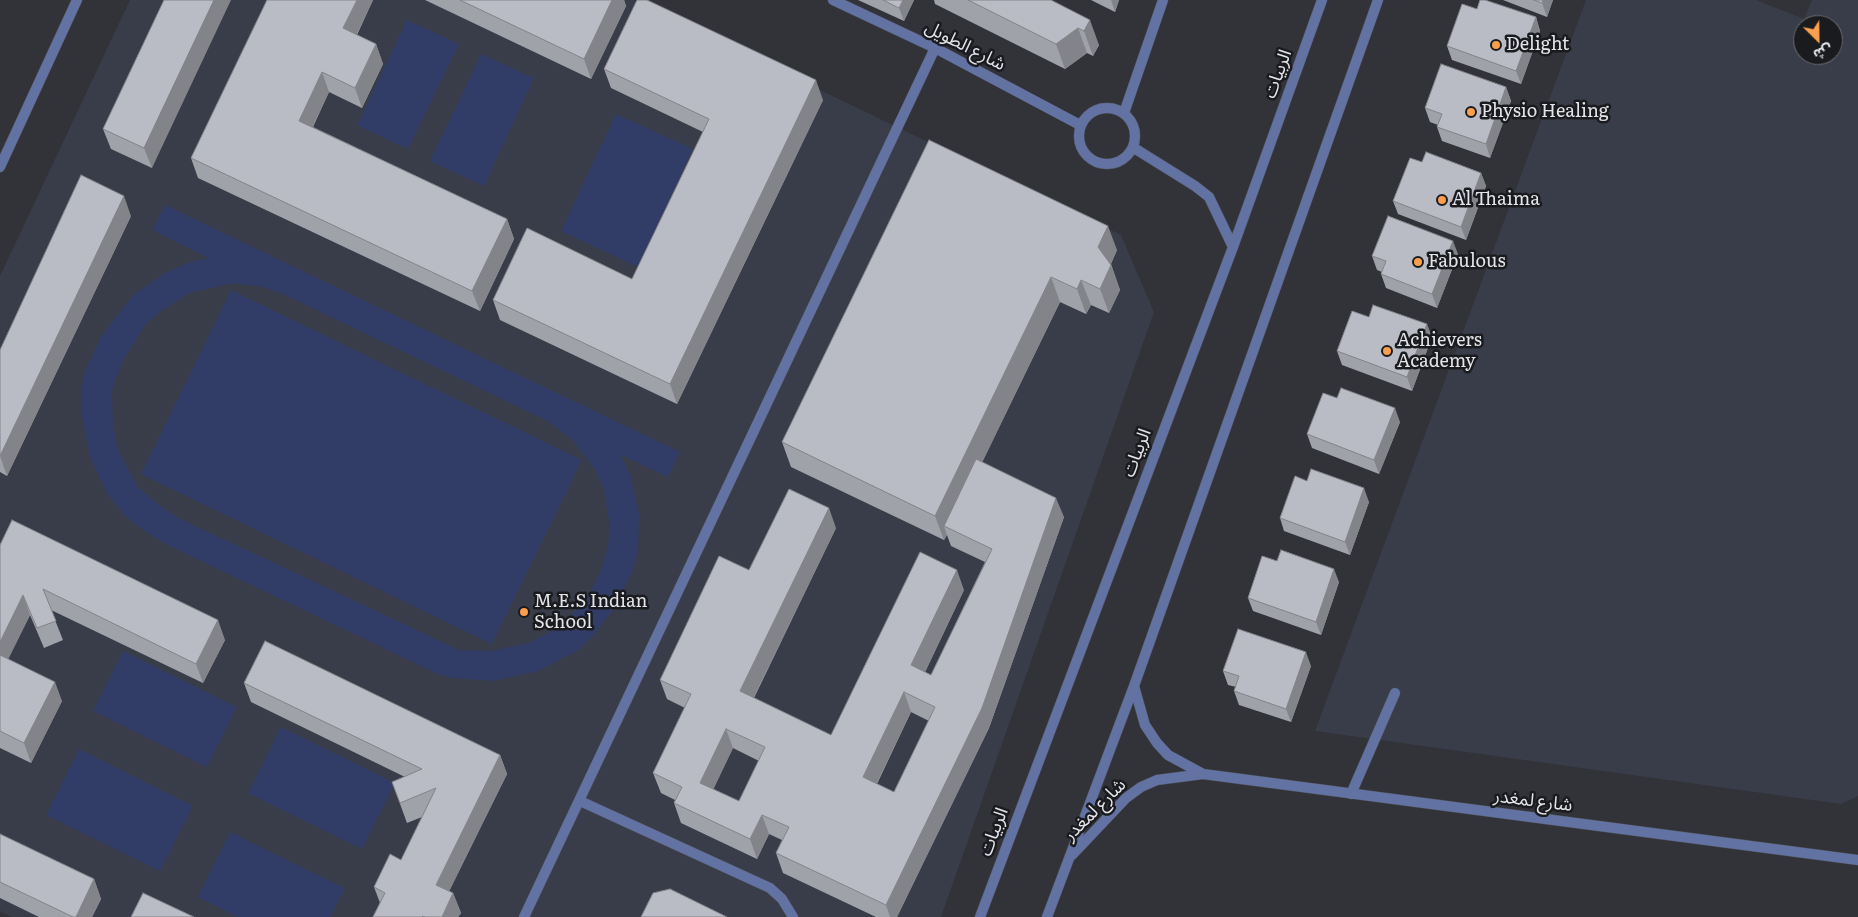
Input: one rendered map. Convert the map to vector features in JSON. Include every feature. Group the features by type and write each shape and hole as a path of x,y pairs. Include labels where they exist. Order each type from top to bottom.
{"street":[{"path":"0,167 2,156 77,0"},
{"name":"شارع الطويل","path":"834,0 935,48 1080,125"},
{"path":"1124,113 1163,0"},
{"name":"الربيات","path":"980,917 1233,247 1322,0"},
{"path":"1046,917 1134,686 1378,0"},
{"path":"524,917 935,48"},
{"path":"1112,108 1124,113 1133,122 1136,135 1134,148 1124,160 1110,165 1095,163 1083,154 1078,140 1080,125 1088,115 1099,109 1112,108"},
{"path":"1134,148 1195,186 1209,197 1233,247"},
{"name":"شارع لمغدر","path":"1134,686 1146,725 1157,743 1168,755 1203,774"},
{"path":"1352,794 1395,693"},
{"name":"شارع لمغدر","path":"1069,859 1126,798 1141,787 1157,780 1203,774 1858,860"},
{"path":"580,801 770,888 782,899 793,917"}],"shaded area":[{"name":"M.E.S Indian School","path":"130,0 633,0 1121,235 1154,312 941,917 12,917 0,911 0,276"},
{"path":"1586,0 1756,0 1794,15 1793,65 1843,65 1843,15 1806,15 1812,0 1858,0 1858,796 1841,804 1315,731"},
{"path":"407,20 459,44 408,149 357,125"},
{"path":"481,54 534,78 484,186 430,161"},
{"path":"616,114 693,149 638,267 561,231"},
{"path":"165,205 680,452 668,477 621,455 631,478 639,514 638,550 632,572 616,606 591,638 577,651 539,671 493,681 453,678 438,674 168,545 142,529 123,514 106,492 90,457 82,417 82,387 85,372 100,338 133,295 167,272 190,262 209,258 152,230","holes":["234,283 263,287 283,294 546,420 573,440 595,470 603,487 610,526 608,545 601,570 591,591 570,617 559,627 529,643 491,651 459,650 181,519 159,505 138,487 118,450 113,425 112,390 121,364 146,324 161,311 190,293"]},
{"path":"231,290 582,460 492,644 141,474"},
{"path":"123,651 237,707 207,767 93,711"},
{"path":"281,727 395,783 362,849 248,793"},
{"path":"79,749 193,806 160,871 46,815"},
{"path":"230,832 345,888 330,917 238,917 198,897"}],"building":[{"path":"164,0 214,0 144,148 103,129"},
{"path":"267,0 357,0 343,28 376,44 355,88 322,72 299,121 507,219 472,291 191,158"},
{"path":"460,0 612,0 584,59"},
{"path":"637,0 647,0 816,80 670,384 493,300 527,228 632,279 709,119 604,69"},
{"path":"883,0 903,0 899,8"},
{"path":"968,0 1051,0 1090,20 1084,31 1078,28 1056,44"},
{"name":"Delight","path":"1480,0 1536,17 1516,71 1447,46 1462,4 1477,9"},
{"name":"Physio Healing","path":"1441,64 1506,87 1486,144 1437,127 1442,114 1425,108"},
{"path":"929,140 1108,226 1098,247 1111,265 1100,289 1081,280 1077,289 1051,277 935,516 782,442"},
{"name":"Al Thaima","path":"1426,152 1481,173 1461,227 1393,201 1410,158 1422,162"},
{"path":"81,175 124,196 0,456 0,350"},
{"name":"Fabulous","path":"1388,216 1453,241 1432,294 1381,274 1386,261 1372,256"},
{"name":"Achievers Academy","path":"1373,305 1427,324 1407,377 1337,351 1352,311 1369,317"},
{"path":"1341,388 1395,408 1374,460 1307,434 1323,393 1337,398"},
{"path":"976,459 1056,498 982,708 886,905 776,853 789,827 762,815 750,839 674,803 682,787 653,773 691,694 660,680 719,556 749,570 789,489 829,508 740,691 831,735 920,552 957,570 911,665 931,675 992,549 944,526","holes":["904,692 935,707 894,792 863,777","726,729 765,747 739,801 700,783"]},
{"path":"1311,469 1364,488 1345,542 1280,518 1295,476 1307,481"},
{"path":"12,520 218,620 196,664 43,589 56,621 37,628 23,595 0,642 0,545"},
{"path":"1281,550 1334,569 1316,622 1248,598 1262,556 1277,561"},
{"path":"1238,629 1306,652 1286,709 1234,691 1239,676 1223,671"},
{"path":"265,641 500,755 436,885 453,893 442,917 373,917 385,893 374,887 390,854 401,860 436,788 400,803 392,782 422,769 244,683"},
{"path":"0,655 55,682 24,743 0,731"},
{"path":"0,834 94,879 76,917 0,882"},
{"path":"670,889 727,917 641,917 653,893"},
{"path":"143,893 194,917 131,917"}],"place":[{"name":"Delight","path":"1496,45"},
{"name":"Physio Healing","path":"1471,112"},
{"name":"Al Thaima","path":"1442,200"},
{"name":"Fabulous","path":"1418,262"},
{"name":"Achievers Academy","path":"1387,351"},
{"name":"M.E.S Indian School","path":"524,612"}]}
